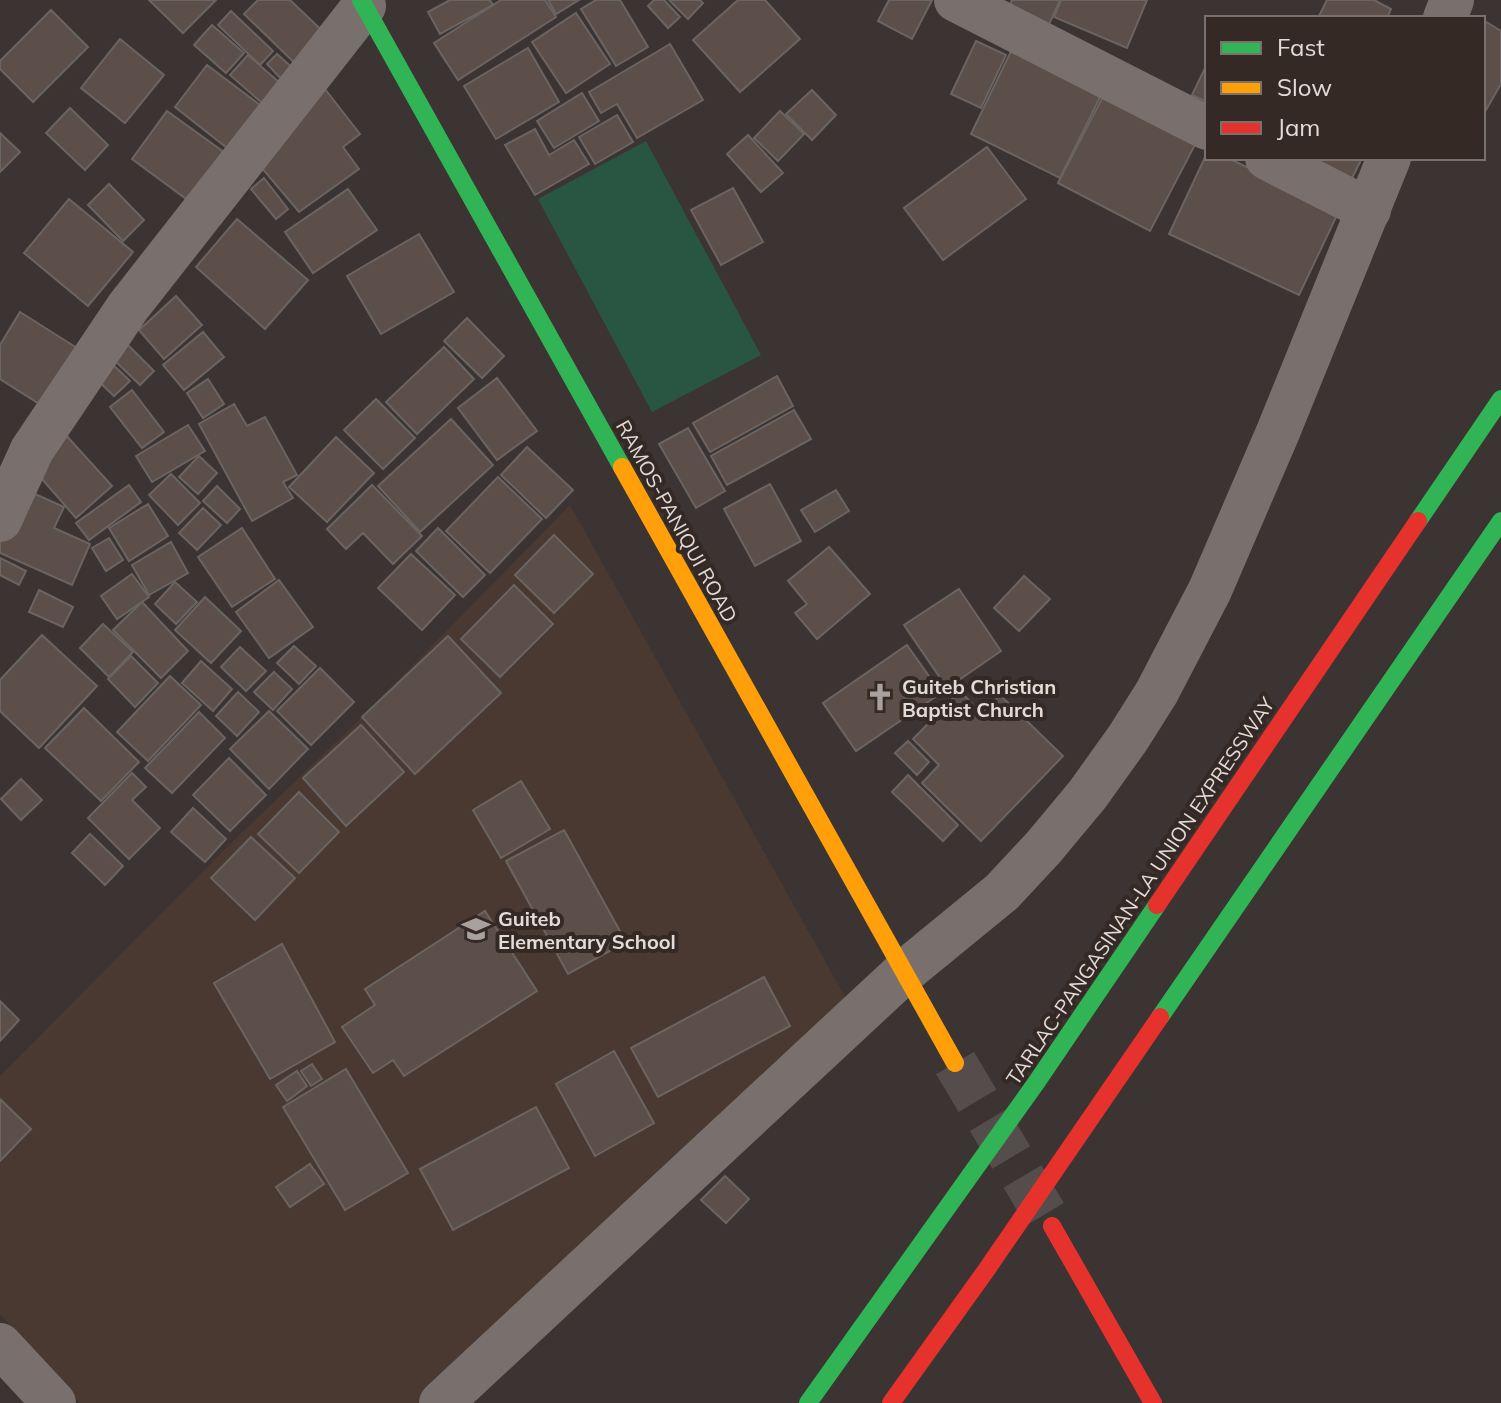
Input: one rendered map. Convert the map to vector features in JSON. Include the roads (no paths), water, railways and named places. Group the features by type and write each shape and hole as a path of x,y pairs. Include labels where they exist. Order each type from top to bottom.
{"main road":[{"name":"RAMOS-PANIQUI ROAD","path":"362,3 955,1063"},
{"name":"TARLAC-PANGASINAN-LA UNION EXPRESSWAY","path":"808,1403 1036,1083 1501,399"},
{"path":"891,1403 987,1269 1501,521"},
{"path":"1052,1226 1153,1403"}],"street":[{"path":"956,0 1205,127"},
{"path":"0,520 32,450 128,307 362,3"},
{"path":"1271,160 1369,210"},
{"path":"441,1403 903,973 1002,892 1043,848 1104,771 1157,692 1210,590 1388,160"},
{"path":"0,1345 54,1403"}],"tunnel":[{"path":"955,1063 1052,1226"}],"place":[{"name":"Guiteb Christian Baptist Church","path":"880,697"},
{"name":"Guiteb Elementary School","path":"476,929"}]}
